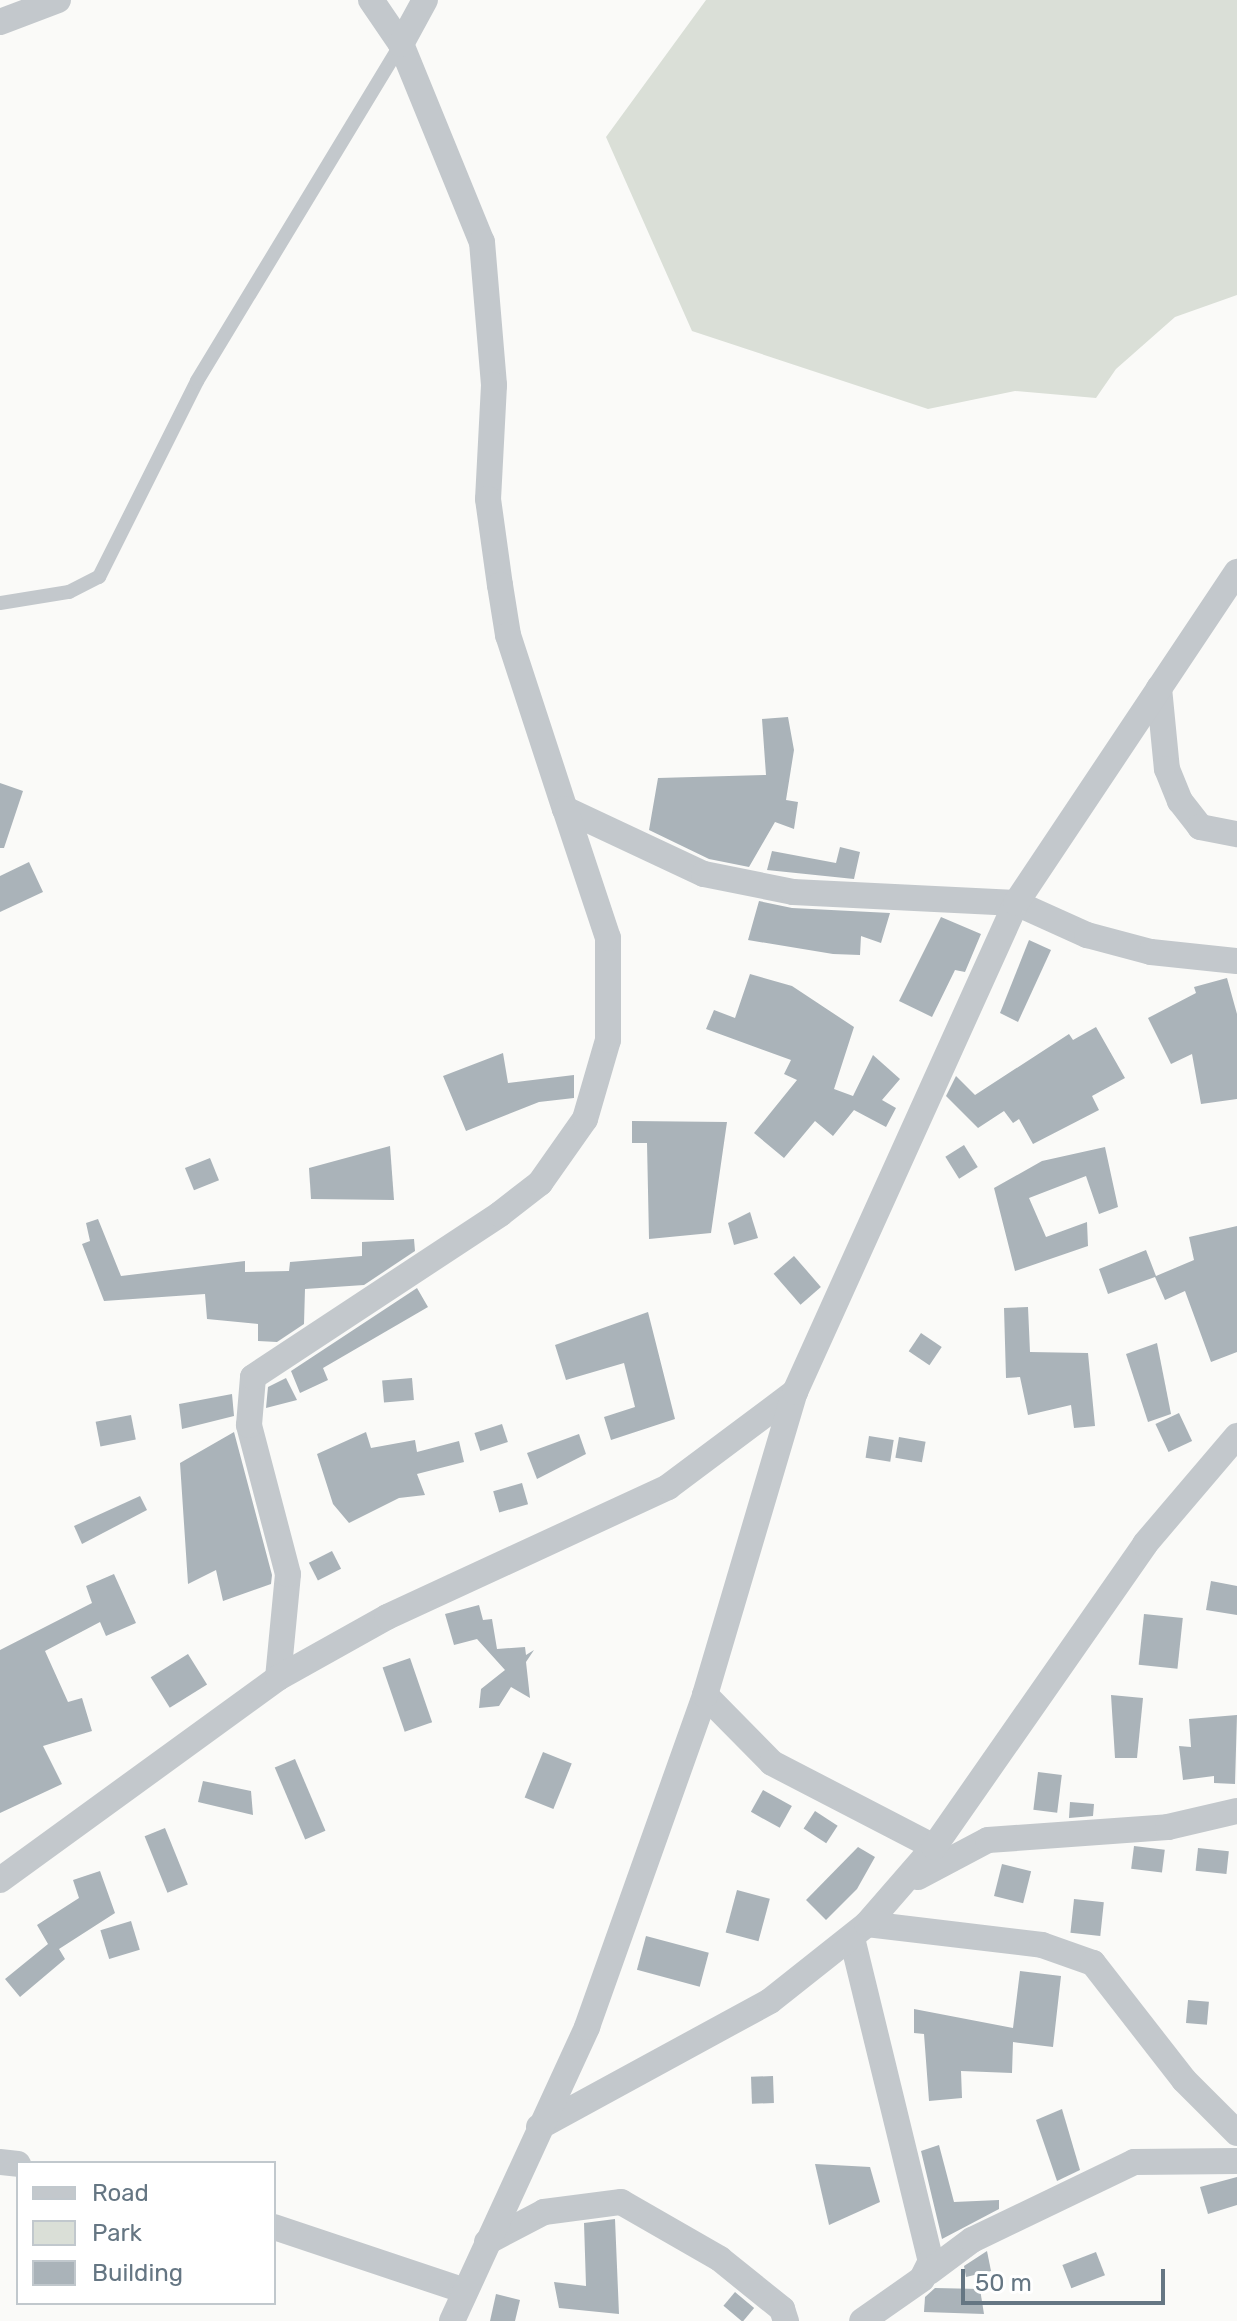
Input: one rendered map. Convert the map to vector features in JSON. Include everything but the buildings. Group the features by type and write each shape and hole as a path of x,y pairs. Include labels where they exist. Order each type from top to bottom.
{"street":[{"path":"0,22 58,0"},
{"path":"278,1678 288,1574 249,1425 253,1377 520,1198 585,1119 608,1040 609,952 508,635 500,585 488,499 494,385 482,242 401,44 371,0"},
{"path":"401,44 425,0"},
{"path":"452,2321 587,2027 705,1695 795,1392 1016,903 1237,572"},
{"path":"1159,688 1167,769 1180,801 1200,827 1226,838 1237,834"},
{"path":"565,809 704,874 793,892 1016,903 1138,949 1237,961"},
{"path":"0,1880 278,1678 387,1617 668,1487 795,1392"},
{"path":"539,2127 770,2001 860,1931 905,1885 934,1847 1145,1544 1237,1436"},
{"path":"705,1695 772,1763 934,1847"},
{"path":"905,1885 988,1840 1168,1827 1237,1811"},
{"path":"860,1931 1042,1945 1093,1963 1184,2080 1237,2133"},
{"path":"860,1931 930,2249 929,2272"},
{"path":"862,2321 972,2240 1134,2162 1237,2161"},
{"path":"487,2242 544,2212 621,2202 720,2259 782,2309 786,2321"},
{"path":"276,2228 465,2291"}],"lane":[{"path":"0,603 69,592 99,577 197,381 401,44"}],"green space":[{"path":"706,0 1237,0 1237,295 1175,317 1116,369 1096,398 1015,391 928,409 692,331 606,137"}]}
